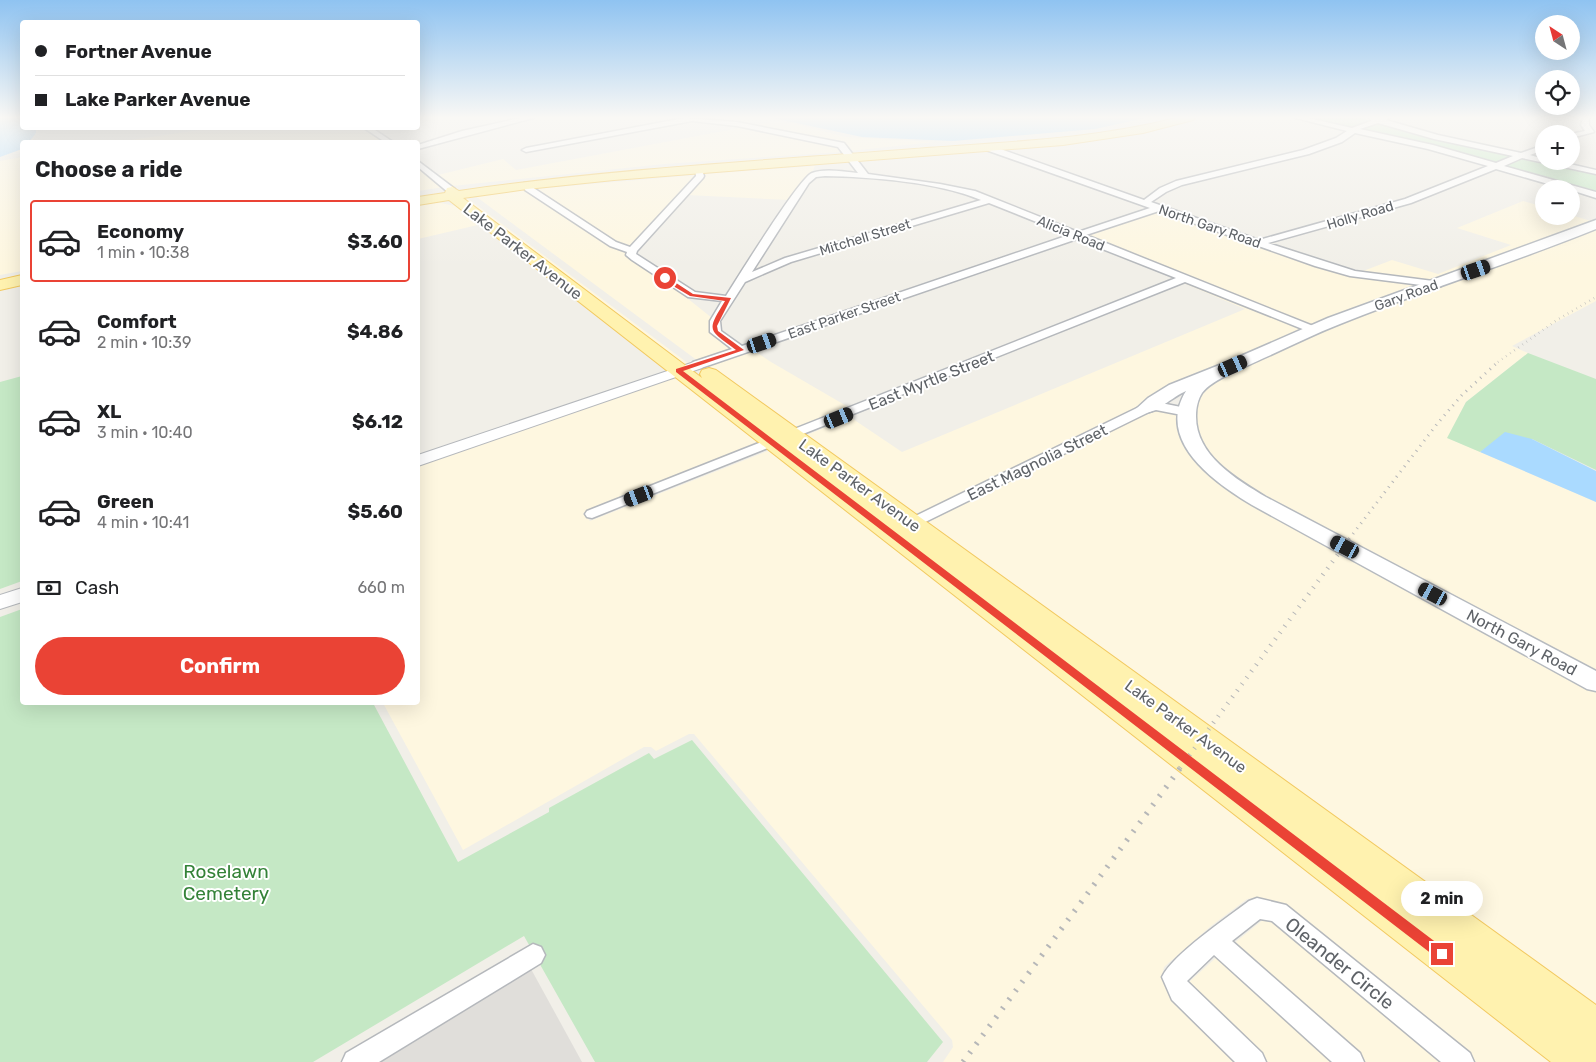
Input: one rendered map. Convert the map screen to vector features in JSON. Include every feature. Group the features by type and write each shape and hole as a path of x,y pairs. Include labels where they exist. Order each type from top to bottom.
{"main road":[{"path":"420,196 458,196 609,172 675,168"},
{"path":"420,201 446,201 458,196 527,185 715,168"},
{"name":"Lake Parker Avenue","path":"458,196 901,528 1596,1030"},
{"name":"Gary Road","path":"1220,373 1314,330 1596,224"},
{"path":"0,279 20,274"},
{"path":"0,285 20,280"},
{"path":"1145,409 1154,401 1188,384 1220,373"},
{"name":"North Gary Road","path":"1220,373 1196,389 1187,412 1186,427 1199,452 1216,470 1247,494 1596,682"},
{"name":"Lake Parker Avenue","path":"901,528 1583,1062"},
{"path":"1536,1026 1596,1053"}],"street":[{"path":"424,168 458,196"},
{"path":"858,168 866,176"},
{"name":"North Gary Road","path":"1043,168 1318,264 1354,274 1437,284"},
{"path":"1145,204 1163,190 1179,183 1242,168"},
{"name":"Holly Road","path":"1258,243 1401,203 1494,168"},
{"path":"1503,168 1596,195"},
{"path":"698,169 700,176 632,250 631,255 689,294 729,299"},
{"path":"1580,169 1596,172"},
{"name":"Alicia Road","path":"770,250 808,178 819,174 837,173 866,176 964,190 1314,330"},
{"path":"527,185 528,188 613,244 632,250"},
{"name":"Mitchell Street","path":"741,280 803,256 990,200"},
{"name":"East Parker Street","path":"420,460 1158,208"},
{"path":"740,350 716,332 714,326 715,321 741,280 770,250 803,256"},
{"name":"East Myrtle Street","path":"592,514 783,440 1186,278"},
{"name":"East Magnolia Street","path":"901,528 1145,409 1156,406 1187,412"},
{"path":"0,602 20,596"},
{"name":"Oleander Circle","path":"1253,1062 1180,992 1174,977 1214,941 1257,908 1278,912 1461,1062"},
{"path":"1214,941 1351,1062"},
{"path":"355,1062 533,955"}],"shaded area":[{"path":"0,168 20,168 20,271 0,275"},
{"path":"420,168 444,187 420,191"},
{"path":"468,168 513,168 516,170 529,168 630,168 452,186 438,175"},
{"path":"814,168 811,174 804,178 789,200 687,195 704,174"},
{"path":"696,175 629,248 617,243 534,189"},
{"path":"525,189 609,245 627,252 627,256 677,290 712,318 709,326 710,332 733,349 698,361 474,195"},
{"path":"466,197 689,364 680,366 460,198"},
{"path":"1523,201 1535,204 1535,225 1580,225 1580,218 1594,222 1433,281 1358,273 1392,260 1438,274 1511,245 1457,228"},
{"path":"436,202 460,207 482,224 420,239 420,205"},
{"path":"1159,210 1353,275 1424,285 1312,326 1085,236"},
{"path":"1596,228 1596,301 1512,346 1528,353 1466,402 1448,438 1596,502 1596,676 1264,499 1215,463 1195,435 1195,407 1202,391 1225,375 1339,324"},
{"path":"1187,281 1306,329 1137,407 912,517 802,437 850,417 902,452 1245,309 1183,283"},
{"path":"753,350 850,408 794,431 705,366"},
{"path":"678,376 765,443 583,513 590,521 773,449 1569,1062 1476,1062 1284,907 1275,902 1254,898 1247,899 1211,926 1164,967 1162,976 1173,999 1238,1062 943,1062 953,1047 952,1040 694,734 689,734 656,751 651,747 644,747 463,850 384,705 420,705 420,464"},
{"path":"1159,410 1180,414 1202,464 1596,688 1596,1019 922,525 1148,413"},
{"path":"1264,919 1276,922 1446,1062 1365,1062 1232,945"},
{"path":"1218,956 1336,1062 1268,1062 1190,989 1188,983"},
{"path":"531,969 582,1062 377,1062"}],"green space":[{"path":"1501,168 1535,168 1535,170 1580,169 1596,173 1596,194 1580,190 1580,180 1545,180"},
{"path":"1528,353 1596,379 1596,470 1532,439 1492,444 1480,452 1447,438 1466,402"},
{"path":"20,377 20,582 0,589 0,382"},
{"name":"Roselawn Cemetery","path":"20,610 20,705 374,705 458,862 549,812 549,808 649,753 654,759 692,740 943,1042 927,1062 595,1062 524,936 313,1062 0,1062 0,617"}],"water":[{"path":"1505,432 1532,439 1596,471 1596,502 1480,452"}],"railway":[{"path":"1498,362 1557,320 1596,297"},
{"path":"1349,539 1437,424 1462,395 1499,361"},
{"path":"1180,768 1350,538"},
{"path":"963,1062 1181,767"}],"route":[{"path":"665,278 692,295 729,299 715,321 714,326 716,332 740,350 678,370 1442,954"}]}
